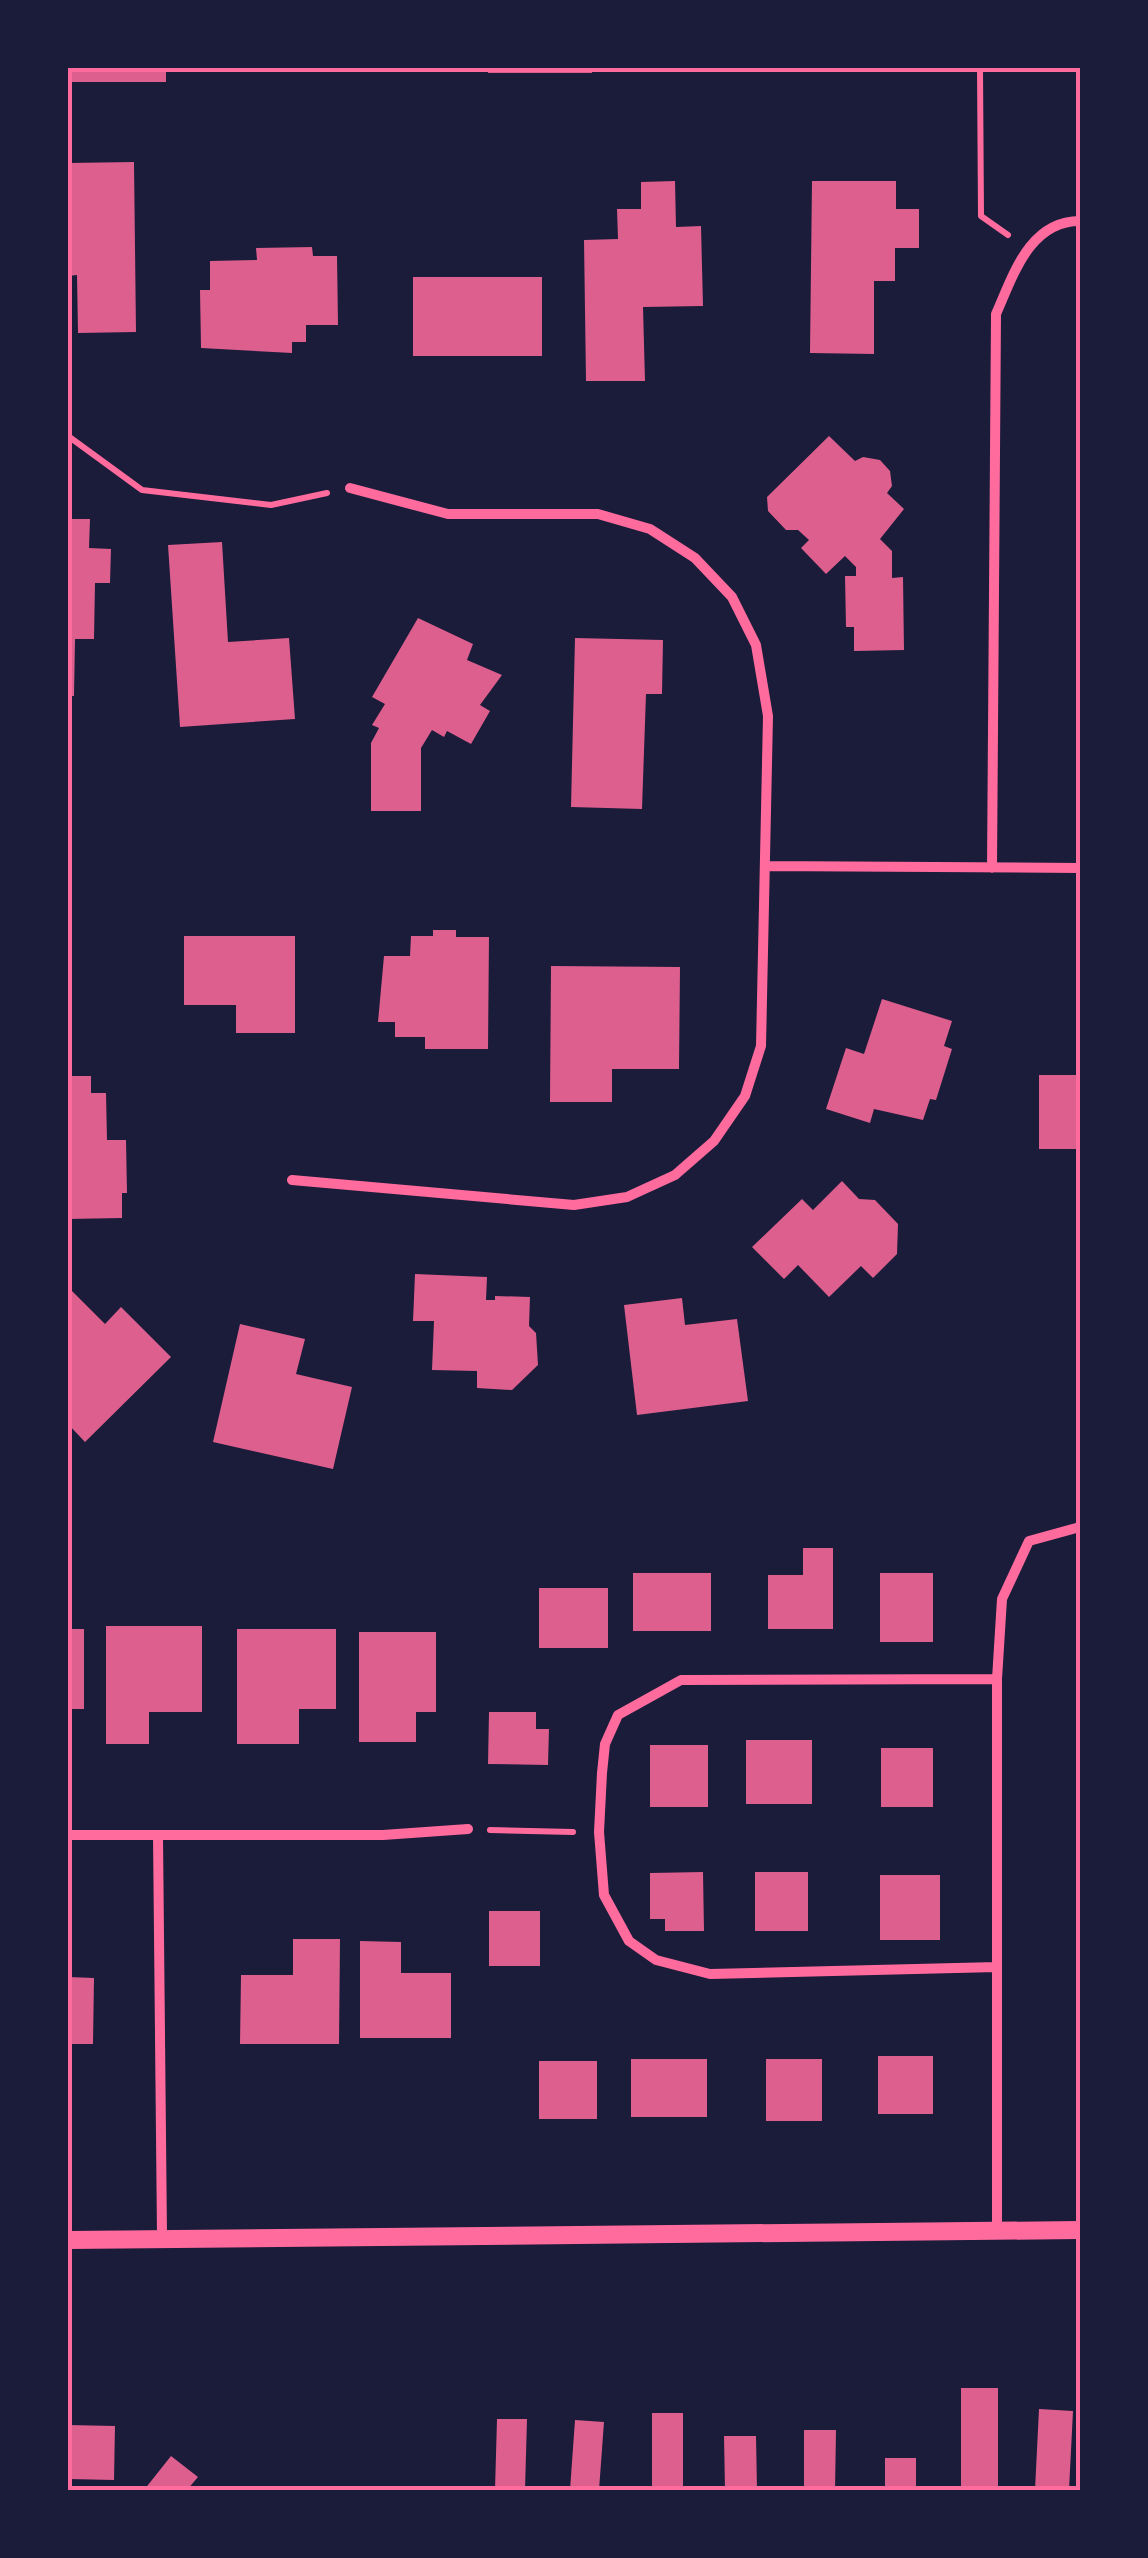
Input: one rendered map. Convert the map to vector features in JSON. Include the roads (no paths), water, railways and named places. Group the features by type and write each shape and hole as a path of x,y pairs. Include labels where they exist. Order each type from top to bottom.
{"street":[{"path":"992,868 996,314 1026,247 1066,221 1080,221"},
{"path":"292,1180 574,1205 626,1197 674,1175 714,1141 744,1096 762,1046 768,716 756,645 732,597 696,558 650,529 598,514 448,514 350,488"},
{"path":"766,866 1080,868"},
{"path":"997,2230 997,1678 1002,1599 1029,1541 1080,1527"},
{"path":"997,1678 681,1680 618,1714 605,1744 599,1832 604,1894 620,1926 629,1941 671,1965 710,1974 997,1967"},
{"path":"68,1836 382,1835 468,1829"},
{"path":"158,1835 162,2236"},
{"path":"68,2240 162,2236 1080,2230"}]}
